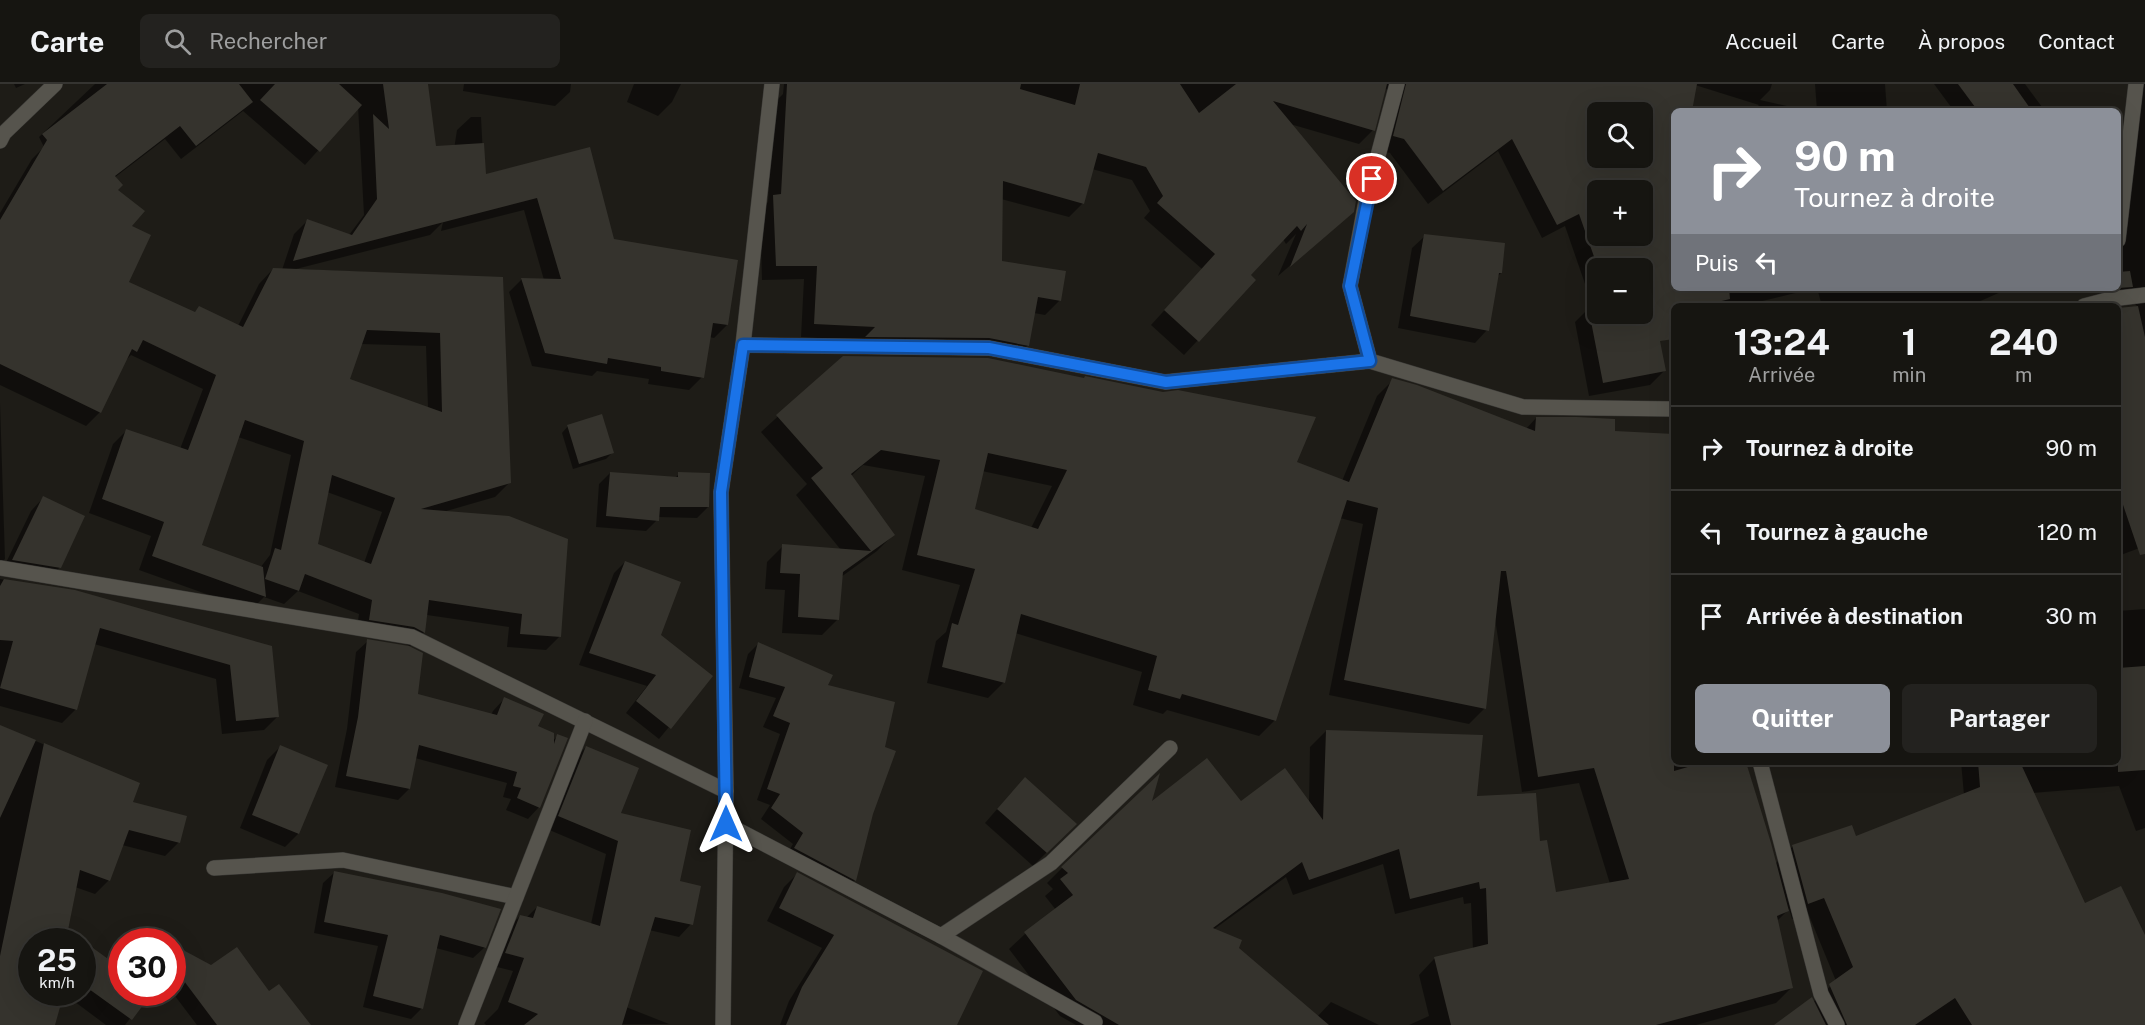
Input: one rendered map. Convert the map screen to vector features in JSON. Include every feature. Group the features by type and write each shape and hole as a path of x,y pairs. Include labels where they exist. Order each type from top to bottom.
{"street":[{"path":"0,141 4,133 56,84"},
{"path":"723,1025 726,791 721,492 743,345 772,84"},
{"path":"1370,361 1350,286 1366,201 1397,84"},
{"path":"2121,214 2136,84"},
{"path":"2090,303 2112,293 2145,295"},
{"path":"743,345 989,348 1166,382 1370,361 1523,406 1671,409"},
{"path":"0,568 412,637 726,791"},
{"path":"466,1025 585,721"},
{"path":"941,936 1051,862 1170,748"},
{"path":"1761,765 1821,994 1837,1025"},
{"path":"726,824 941,936 1095,1022"},
{"path":"214,868 343,860 516,897"}],"building":[{"path":"107,84 239,84 253,102 196,146 180,126 115,176 123,185 118,190 145,211 132,226 151,235 129,282 195,312 199,306 243,327 273,268 503,277 511,483 421,509 509,516 568,539 561,637 520,634 522,614 429,600 425,633 414,627 369,620 372,600 305,574 299,591 265,579 275,548 281,550 304,441 245,420 202,545 263,567 266,597 152,556 164,522 102,499 126,429 188,450 216,375 143,340 137,352 132,349 101,413 0,364 0,220 47,140 42,134","holes":["367,330 440,333 442,412 350,379","332,475 395,498 371,564 318,544"]},
{"path":"275,84 339,84 362,105 320,152 260,100"},
{"path":"383,84 428,84 436,146 484,143 486,174 590,147 614,239 738,260 728,325 713,323 704,378 661,371 661,367 608,358 607,364 545,353 521,278 561,279 537,198 293,261 307,219 352,235 377,199 373,114 389,129"},
{"path":"787,84 1021,84 1020,89 1075,105 1080,84 1180,84 1199,113 1236,84 1387,84 1375,131 1273,101 1356,201 1354,212 1290,267 1307,224 1301,231 1297,226 1251,275 1256,280 1199,342 1164,310 1215,254 1157,203 1163,196 1146,167 1098,153 1084,204 1003,181 1002,261 1066,271 1061,301 1038,297 1029,346 989,338 865,337 875,327 814,324 817,266 776,266 773,195 781,194"},
{"path":"1406,84 1697,84 1693,108 1671,108 1671,291 1729,291 1730,299 1713,303 1671,303 1671,339 1660,341 1666,371 1603,383 1592,324 1653,324 1653,258 1594,258 1590,246 1653,246 1653,180 1587,180 1587,237 1579,214 1557,225 1512,139 1443,191 1404,139 1393,136"},
{"path":"1958,84 2013,84 2030,108 1976,108"},
{"path":"1424,234 1505,243 1502,273 1499,273 1489,331 1410,316"},
{"path":"2130,271 2133,287 2121,288 2121,272"},
{"path":"2138,306 2145,337 2145,554 2140,555 2121,499 2121,308"},
{"path":"843,356 988,358 1084,378 1085,376 1163,392 1178,390 1316,417 1297,462 1349,482 1392,378 1417,385 1535,431 1536,417 1577,417 1615,419 1615,431 1671,434 1671,765 1674,765 1674,771 1695,765 1747,765 1789,911 1777,916 1793,988 1656,1025 1451,1025 1434,957 1488,944 1486,888 1480,889 1479,882 1410,899 1399,849 1309,880 1302,862 1213,928 1242,940 1239,948 1329,1025 1119,1025 1076,1000 1024,932 1073,895 1060,879 1068,873 1061,867 1160,773 1152,801 1207,758 1241,801 1285,768 1323,820 1326,730 1483,735 1477,796 1536,793 1540,841 1547,840 1556,892 1629,879 1594,768 1538,777 1506,571 1501,571 1486,709 1344,680 1378,508 1347,500 1276,721 1182,694 1180,699 1148,690 1157,656 1021,614 1005,683 942,667 952,623 958,625 975,569 917,555 940,460 881,450 851,474 895,535 843,572 839,620 798,617 800,574 780,573 782,544 871,551 811,478 823,468 776,415","holes":["988,453 1067,470 1038,529 975,509"]},
{"path":"602,414 614,453 579,464 567,425"},
{"path":"610,472 678,477 678,472 710,473 709,507 660,507 659,521 606,516"},
{"path":"43,496 85,516 61,568 12,560"},
{"path":"625,561 681,582 661,635 713,676 671,729 636,701 656,675 589,653"},
{"path":"4,579 75,590 272,646 279,717 236,721 230,665 100,628 77,710 0,688 13,641 0,640 0,586"},
{"path":"367,639 409,646 423,653 418,694 497,715 504,697 544,714 538,726 554,733 554,744 557,734 568,738 540,808 517,798 521,788 513,786 517,772 419,745 410,789 346,776 358,717"},
{"path":"758,642 833,675 828,685 895,702 885,747 896,751 873,814 856,881 794,848 803,833 771,808 780,794 767,789 790,723 773,716 785,687 749,677"},
{"path":"2145,666 2145,770 2118,772 2118,765 2121,765 2121,668"},
{"path":"0,725 36,740 0,818"},
{"path":"44,743 140,783 133,802 187,816 180,843 129,830 110,881 80,870 68,928 18,928 18,1006 60,1006 55,1025 0,1025 0,956"},
{"path":"280,745 328,765 299,834 252,815"},
{"path":"586,746 639,768 621,813 691,830 680,881 701,886 693,925 655,917 622,1025 524,1025 538,1014 508,1002 524,958 505,953 520,915 533,918 537,906 600,926 618,841 558,816"},
{"path":"1978,765 2021,765 2085,903 2121,886 2145,935 2145,1025 1972,1025 1955,998 1915,1025 1847,1025 1829,984 1853,967 1824,898 1808,904 1792,845 1852,825 1856,836 1980,787"},
{"path":"1025,777 1077,824 1047,853 997,809"},
{"path":"334,871 442,893 501,909 486,948 440,935 423,1009 373,996 388,935 324,922"},
{"path":"797,872 983,971 957,1025 786,1025 802,987 834,935 779,908"},
{"path":"237,947 269,991 279,984 311,1025 217,1025 186,984 186,952 211,965"},
{"path":"96,950 108,959 108,1003 96,994"},
{"path":"1812,997 1826,1025 1774,1025"},
{"path":"113,1006 142,1006 132,1020"}],"route":[{"path":"726,824 721,492 743,345 989,348 1166,382 1370,361 1350,286 1372,179"}]}
